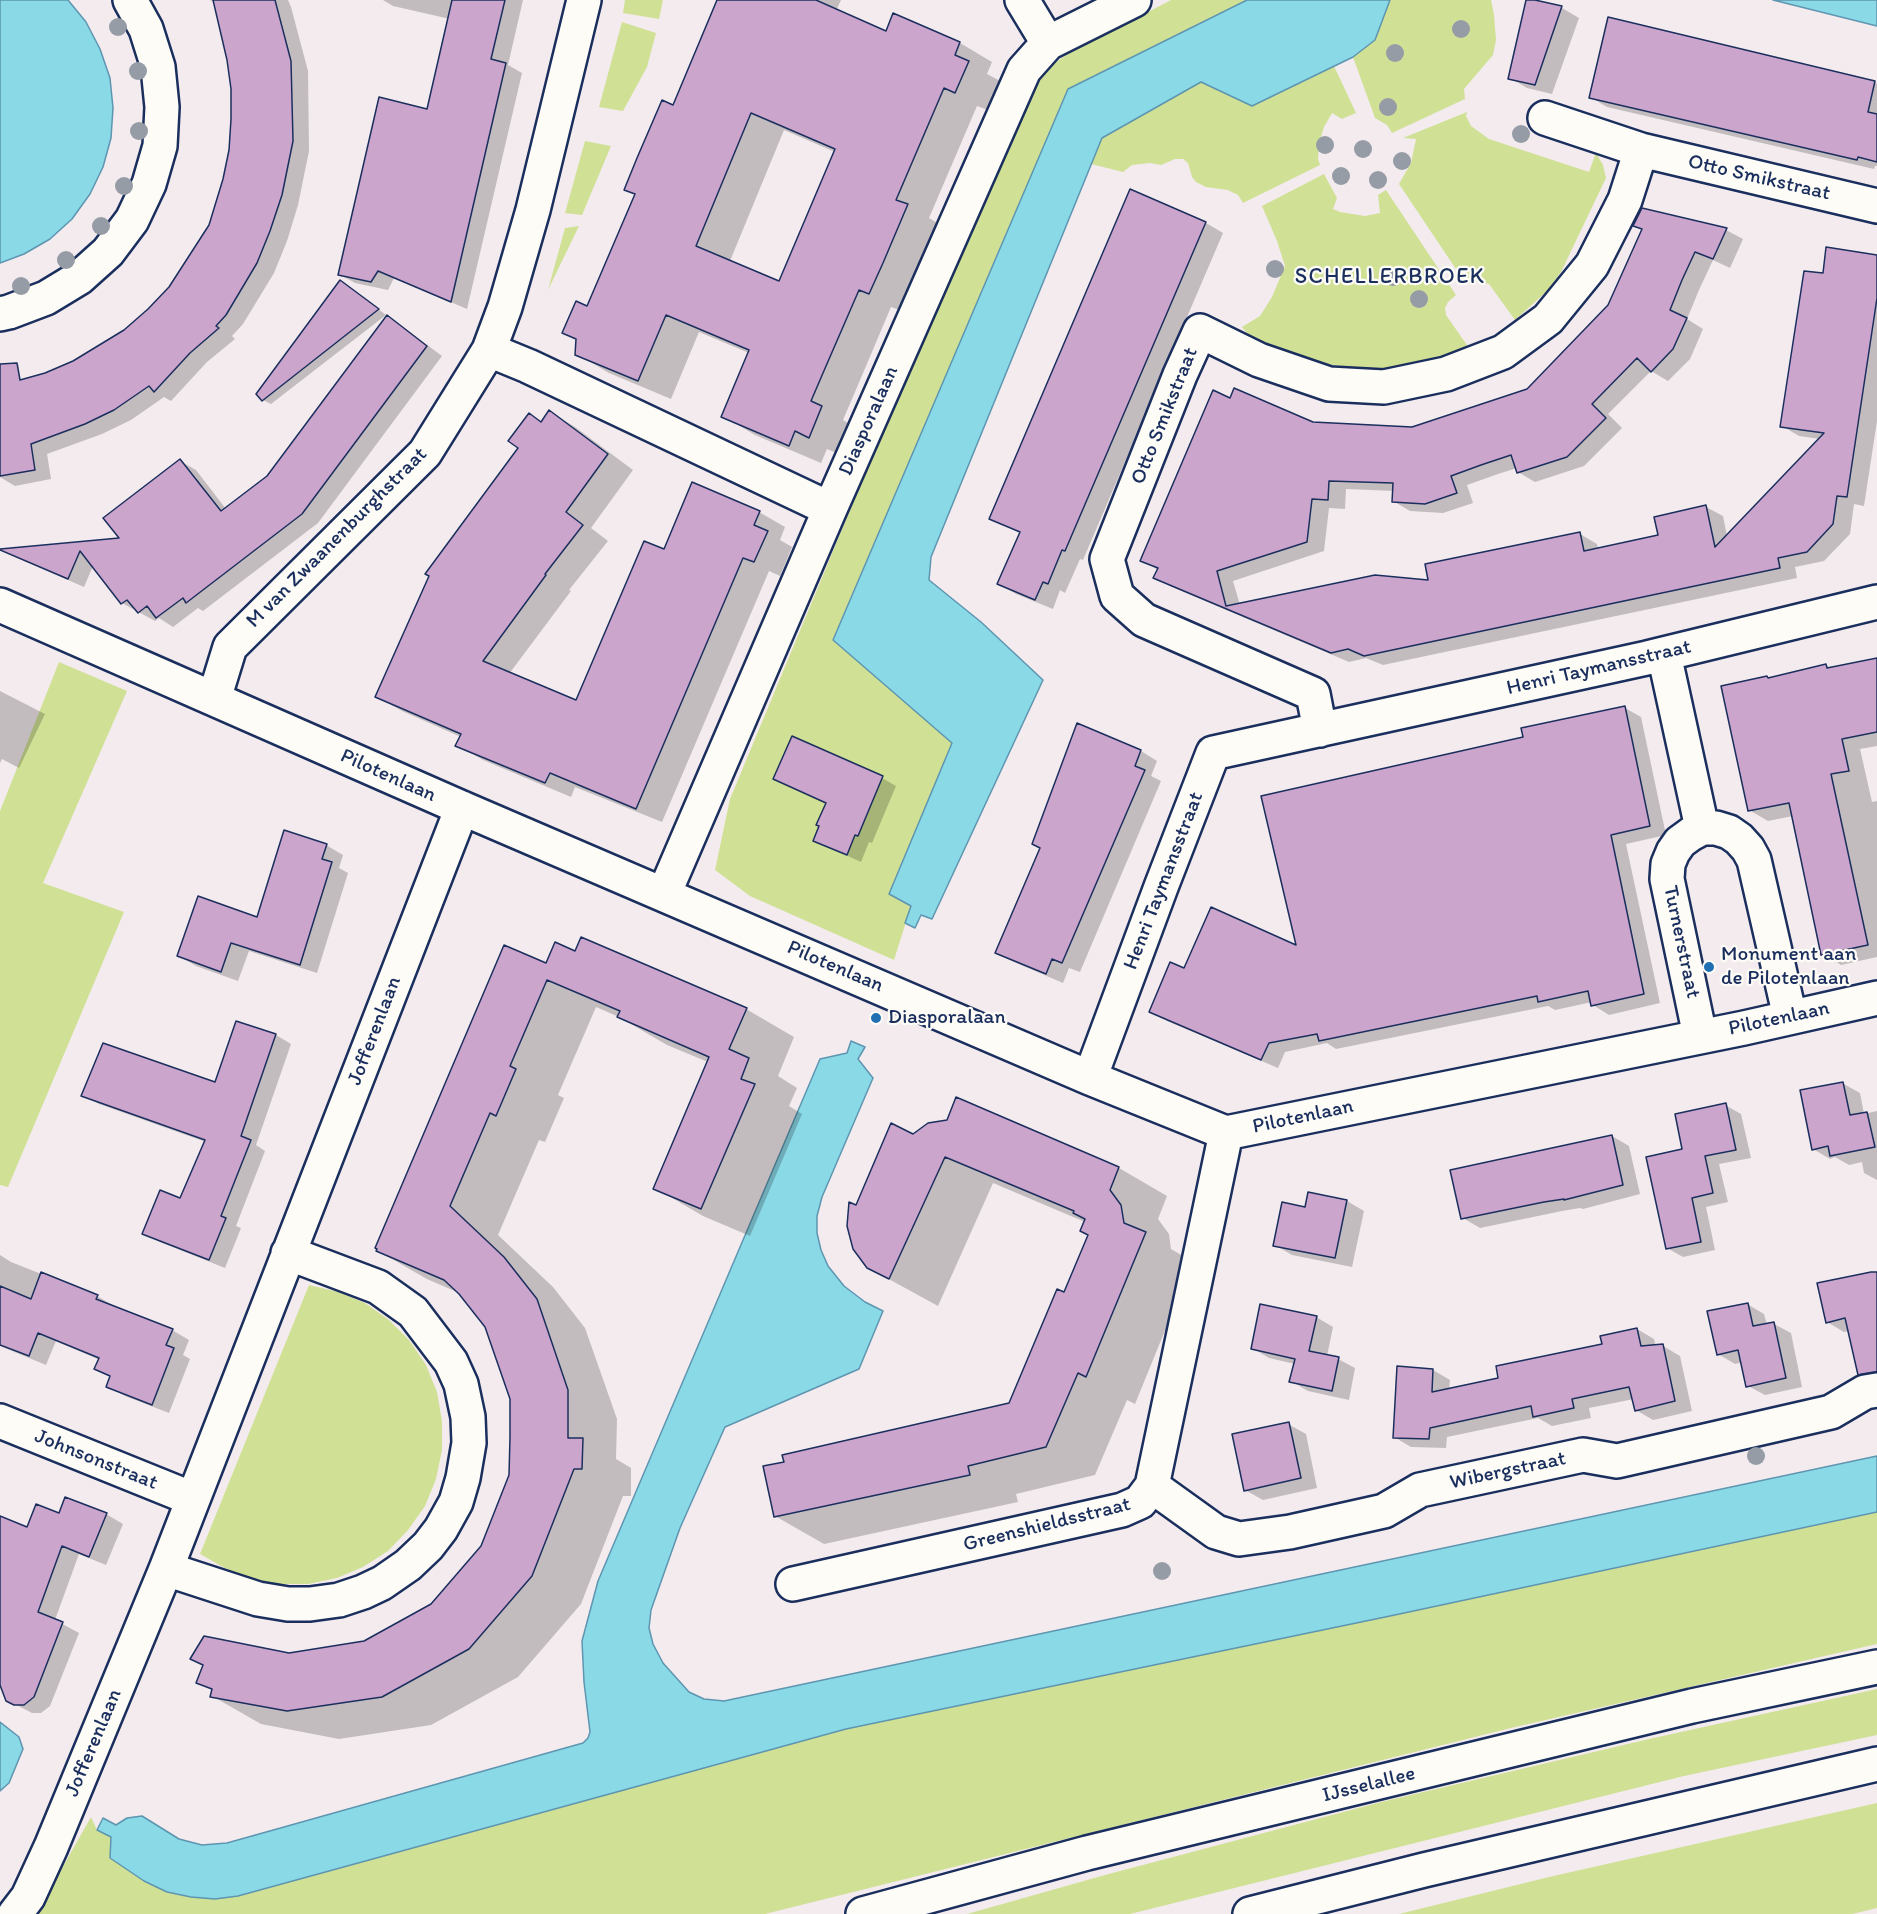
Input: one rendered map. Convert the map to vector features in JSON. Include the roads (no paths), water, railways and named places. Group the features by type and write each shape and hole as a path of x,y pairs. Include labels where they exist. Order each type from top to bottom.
{"street":[{"path":"0,314 46,298 79,278 108,252 132,220 149,184 160,146 162,107 158,68 146,29 130,0"},
{"name":"M van Zwaanenburghstraat","path":"214,699 230,647 425,453 489,350 505,307 533,210 584,0"},
{"path":"1022,0 1048,43"},
{"name":"Diasporalaan","path":"664,894 830,509 1024,70 1048,43 1134,0"},
{"name":"Otto Smikstraat","path":"1545,118 1641,150 1877,206"},
{"name":"Otto Smikstraat","path":"1320,730 1313,694 1144,620 1117,596 1107,559 1180,375 1200,331 1259,360 1329,384 1384,387 1446,374 1503,352 1548,319 1592,265 1625,200 1641,150"},
{"path":"489,350 528,366 830,509"},
{"name":"Henri Taymansstraat","path":"1090,1078 1213,753 1664,654 1877,602"},
{"name":"Pilotenlaan","path":"0,605 462,808 1090,1078 1226,1133 1877,998"},
{"path":"1664,654 1702,828 1716,828 1734,836 1748,849 1754,860 1790,1017"},
{"name":"Jofferenlaan","path":"15,1914 28,1897 51,1847 166,1569 462,808"},
{"name":"Turnerstraat","path":"1700,1036 1667,879 1668,864 1673,852 1680,842 1702,828"},
{"name":"Greenshieldsstraat","path":"793,1584 1122,1510 1140,1502 1152,1486 1226,1133"},
{"path":"166,1569 258,1599 288,1604 339,1600 382,1583 408,1565 428,1546 441,1529 456,1502 464,1478 469,1443 461,1384 452,1362 414,1312 378,1287 288,1253"},
{"name":"Wibergstraat","path":"1152,1486 1216,1532 1239,1539 1290,1532 1384,1511 1420,1490 1432,1487 1583,1455 1617,1461 1831,1412 1865,1392 1877,1389"},
{"name":"Johnsonstraat","path":"0,1421 193,1499"},
{"name":"IJsselallee","path":"863,1914 1146,1839 1692,1706 1877,1667"},
{"path":"1250,1914 1424,1870 1877,1764"}],"water":[{"path":"0,0 68,0 86,22 100,49 110,78 113,108 111,138 103,167 90,194 72,219 50,239 24,254 0,263"},
{"path":"1247,0 1390,0 1375,40 1353,57 1252,106 1201,82 1102,138 931,557 929,580 981,622 1043,680 932,919 921,915 915,928 905,923 911,906 889,894 952,743 833,640 1068,89"},
{"path":"1773,0 1877,0 1877,26"},
{"path":"851,1041 865,1047 858,1059 873,1078 822,1197 817,1216 817,1233 828,1266 844,1286 865,1302 883,1311 859,1369 725,1427 680,1528 651,1610 649,1628 653,1644 663,1663 689,1692 704,1699 724,1701 1877,1456 1877,1512 846,1729 238,1896 215,1899 167,1892 144,1881 110,1858 111,1837 97,1830 103,1818 116,1825 127,1818 142,1816 179,1839 202,1845 227,1843 583,1743 588,1738 590,1732 582,1641 598,1581 820,1059 847,1053"},
{"path":"0,1722 19,1737 23,1749 9,1783 0,1791"}],"place":[{"name":"Monument aan de Pilotenlaan","path":"1709,967"},
{"name":"Diasporalaan","path":"876,1018"}],"district":[{"name":"SCHELLERBROEK","path":"1390,277"}]}
